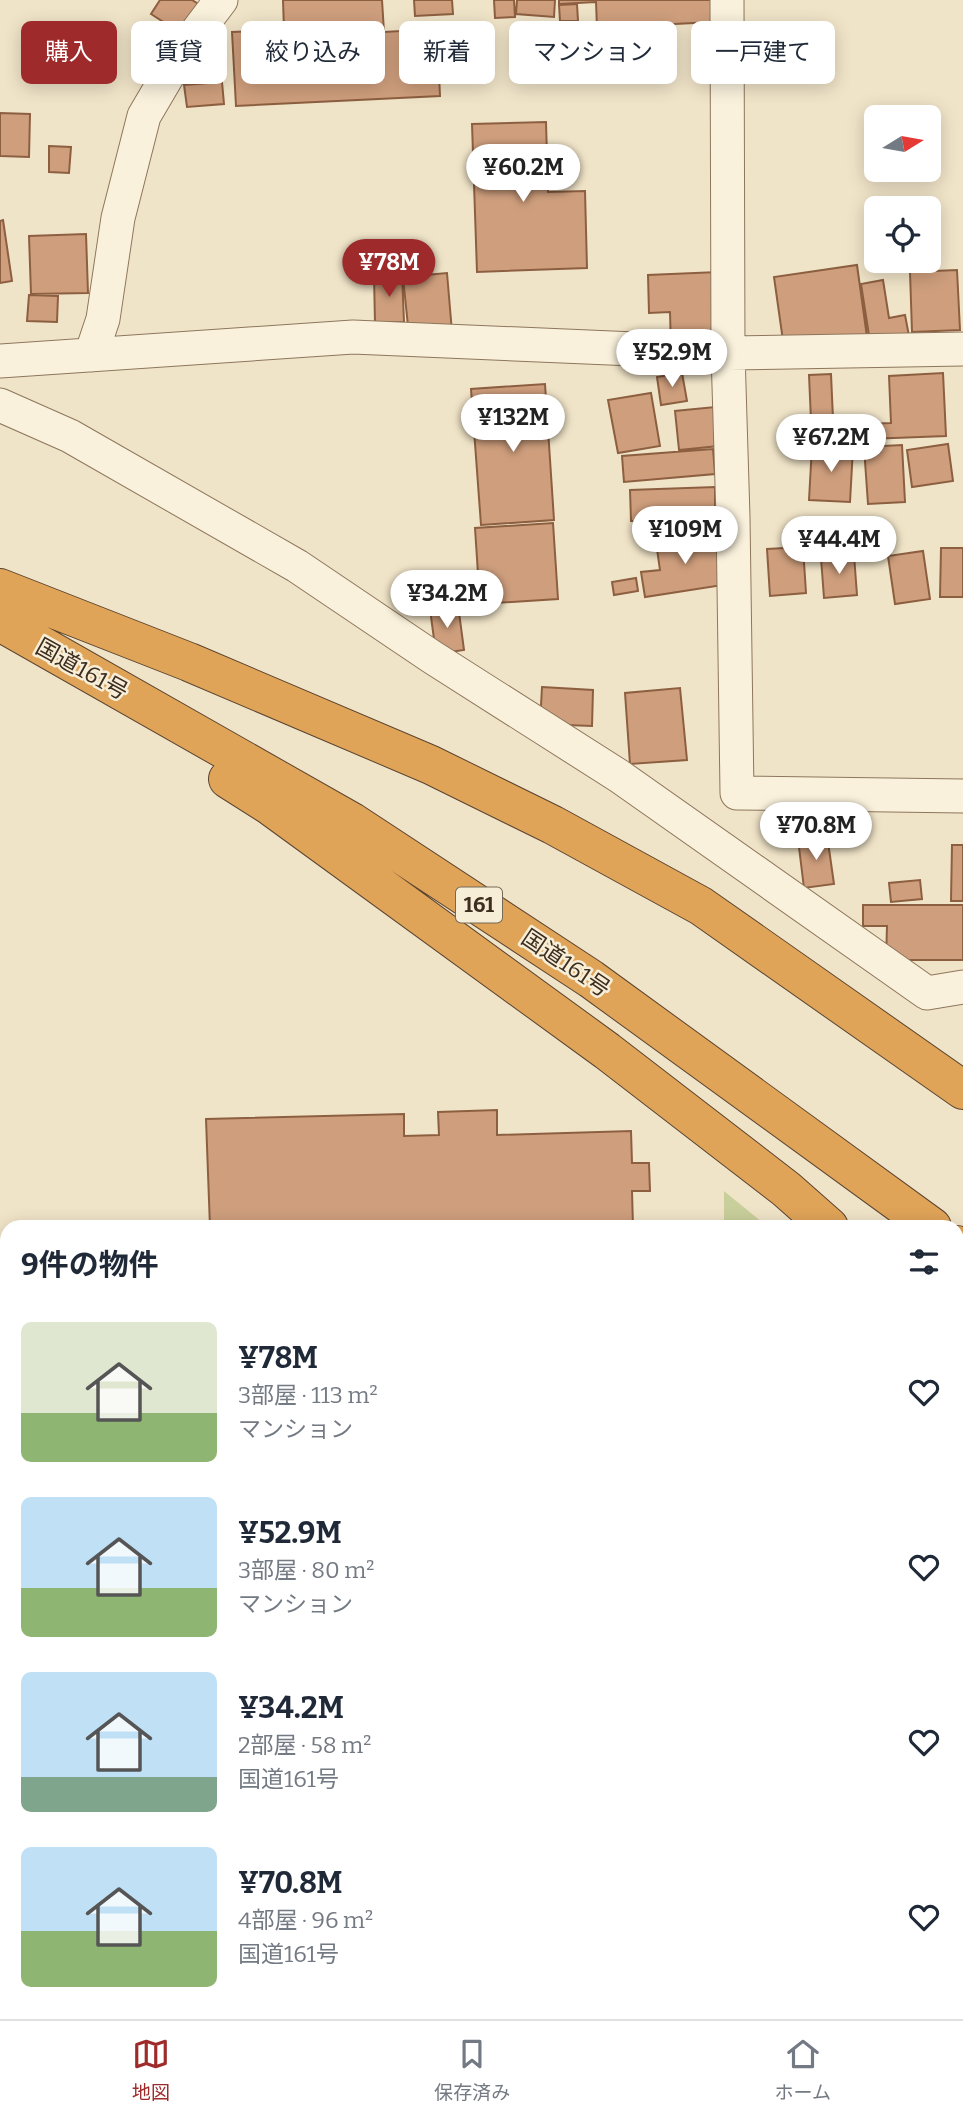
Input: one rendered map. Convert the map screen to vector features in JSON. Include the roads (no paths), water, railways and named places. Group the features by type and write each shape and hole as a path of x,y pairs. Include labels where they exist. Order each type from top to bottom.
{"highway":[{"path":"0,588 189,662 418,760 553,825 701,906 963,1090"},
{"name":"国道161号","path":"0,622 364,829 591,979 922,1220"},
{"path":"0,633 269,805 607,1051 786,1189 822,1220"}],"street":[{"path":"92,355 103,319 118,218 144,116 181,53 221,0"},
{"path":"727,0 728,353 737,793 963,796"},
{"path":"0,361 353,337 728,353 963,349"},
{"path":"0,405 71,436 297,566 432,657 619,776 926,993 963,987"}]}
